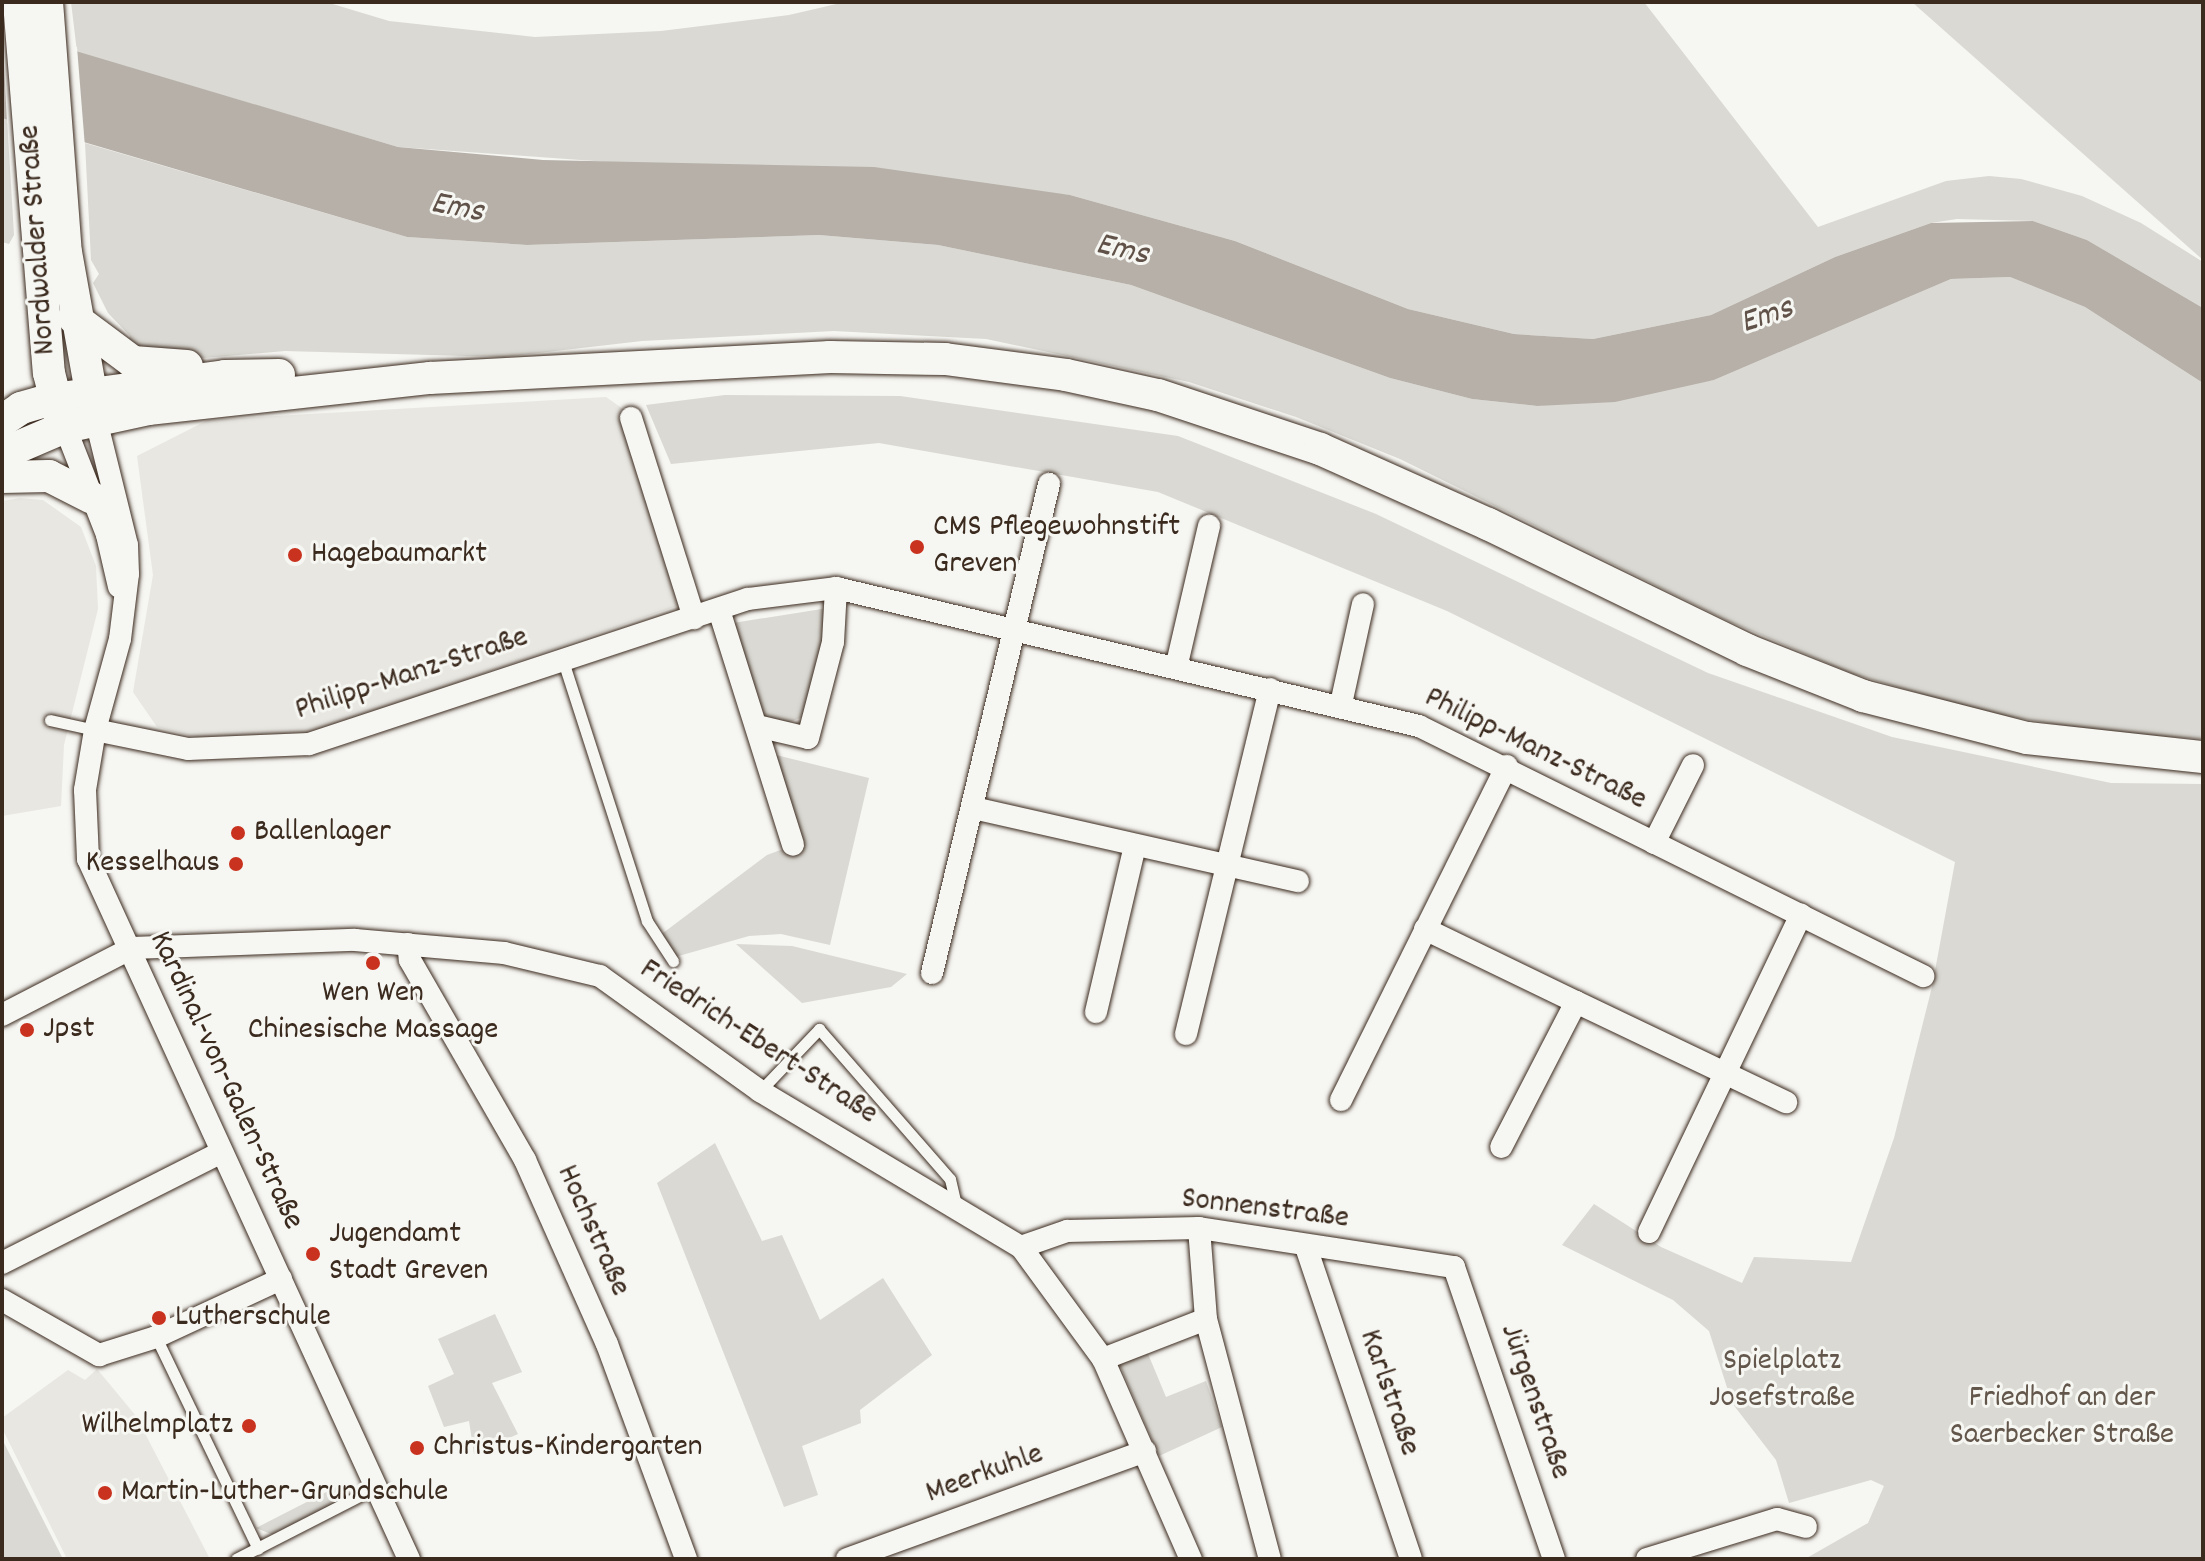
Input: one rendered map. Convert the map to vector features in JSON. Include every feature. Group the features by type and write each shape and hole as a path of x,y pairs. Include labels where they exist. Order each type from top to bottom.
{"main road":[{"name":"Nordwalder Straße","path":"19,2 52,247 74,318 93,407"},
{"name":"Nordwalder Straße","path":"47,2 59,413"},
{"path":"74,318 133,362 181,364 225,376"},
{"path":"93,407 209,400 430,378 830,357 945,359 1066,375 1158,395 1320,449 1408,486 1747,650 1863,696 2027,738 2203,757"},
{"path":"2,421 21,408 59,413 225,376 336,373 430,378"},
{"path":"2,454 59,413"},
{"path":"2,477 49,476 92,498"}],"street":[{"name":"Kardinal-von-Galen-Straße","path":"93,407 127,545 125,612 95,730 85,790 88,859 132,948 409,1559"},
{"path":"59,413 92,498 125,612"},
{"path":"631,418 694,618"},
{"path":"932,973 1049,484"},
{"path":"1176,668 1209,526"},
{"path":"757,726 808,738 833,642 836,588"},
{"name":"Philipp-Manz-Straße","path":"95,730 188,749 291,747 748,599 836,588 1341,704 1419,726 1507,766 1654,843 1923,976"},
{"path":"1341,704 1363,604"},
{"path":"719,610 793,845"},
{"path":"1186,1034 1270,689"},
{"name":"Philipp-Manz-Straße","path":"1654,843 1693,765"},
{"path":"1341,1100 1507,766"},
{"path":"973,808 1298,881"},
{"path":"1096,1012 1135,846"},
{"path":"1649,1232 1801,915"},
{"path":"1425,929 1786,1102"},
{"name":"Friedrich-Ebert-Straße","path":"132,948 355,940 504,953 600,976 760,1091 956,1205 1021,1247 1103,1359 1191,1559"},
{"name":"Hochstraße","path":"408,944 410,960 531,1174 607,1344 686,1559"},
{"path":"2,1015 132,948"},
{"path":"1501,1147 1576,1002"},
{"path":"2,1263 222,1152"},
{"path":"1199,1228 1206,1319 1270,1559"},
{"name":"Sonnenstraße","path":"1021,1247 1067,1231 1199,1228 1306,1247 1454,1267"},
{"name":"Karlstraße","path":"1306,1247 1411,1559"},
{"name":"Jürgenstraße","path":"1454,1267 1554,1559"},
{"path":"2,1300 99,1355 156,1337 281,1279"},
{"path":"1103,1359 1206,1319"},
{"name":"Meerkuhle","path":"847,1559 1145,1451"},
{"path":"1647,1559 1777,1519 1806,1527"}],"lane":[{"path":"563,661 647,921 673,961"},
{"path":"50,720 95,730"},
{"path":"760,1091 819,1029 950,1179 956,1205"},
{"path":"156,1337 258,1549"},
{"path":"236,1559 377,1487"}],"shaded area":[{"path":"606,397 643,423 694,600 308,735 218,743 157,727 133,692 153,575 137,456 208,420"},
{"path":"20,498 43,500 81,527 96,566 98,609 64,745 61,806 2,816 2,501"},
{"name":"Martin-Luther-Grundschule","path":"97,1369 136,1416 210,1559 67,1559 2,1428 2,1418 68,1370 85,1380"}],"green space":[{"path":"71,2 326,2 389,21 535,37 661,31 789,15 845,2 1644,2 1818,227 1946,181 1989,176 2021,179 2082,196 2141,223 2203,262 2203,308 2087,240 2033,221 1957,219 1931,223 1835,257 1711,315 1593,339 1514,334 1408,309 1235,241 1070,195 398,147 77,52"},
{"path":"1912,2 2203,2 2203,260"},
{"path":"2,118 7,119 14,235 9,244 2,242"},
{"path":"85,143 407,237 527,245 819,235 938,245 1131,285 1390,378 1472,399 1537,406 1714,380 1951,279 2010,277 2085,307 2203,383 2203,739 2107,733 1983,712 1853,674 1728,621 1400,459 1296,417 1189,382 986,339 834,331 642,341 504,357 285,351 168,361 125,350 130,336 108,313 93,283 99,274 91,260"},
{"path":"725,395 900,396 1178,436 1376,514 1708,673 1892,737 2111,783 2203,784 2203,1559 1805,1559 1868,1523 1884,1486 1871,1480 1789,1503 1776,1460 1732,1403 1709,1331 1673,1300 1562,1245 1594,1204 1661,1247 1742,1283 1754,1257 1851,1262 1894,1138 1932,987 1955,862 1447,611 1158,492 879,443 671,464 646,405"},
{"path":"828,608 825,644 803,717 787,723 770,720 762,713 733,623"},
{"path":"772,754 869,778 830,945 781,934 749,936 675,957 659,936 767,855 786,848"},
{"path":"736,944 792,946 907,974 891,987 802,1003"},
{"path":"715,1143 762,1241 782,1235 820,1320 883,1278 932,1355 860,1410 861,1423 802,1446 818,1495 784,1507 657,1183"},
{"path":"495,1314 522,1372 492,1383 518,1434 474,1454 469,1421 444,1427 428,1386 454,1374 438,1339"},
{"path":"1146,1349 1166,1397 1206,1381 1222,1427 1159,1456 1118,1361"},
{"path":"2,1439 63,1559 2,1559"},
{"path":"338,1486 346,1499 276,1536 256,1528"}],"water":[{"name":"Ems","path":"2,29 398,147 543,160 874,167 1070,195 1235,241 1408,309 1514,334 1593,339 1711,315 1835,257 1931,223 2033,221 2087,240 2203,308 2203,383 2085,307 2010,277 1951,279 1714,380 1615,402 1537,406 1472,399 1390,378 1131,285 938,245 819,235 527,245 407,237 2,118"}],"pier":[{"path":"2,25 77,47 85,147 7,123"}],"place":[{"name":"CMS Pflegewohnstift Greven","path":"917,547"},
{"name":"Hagebaumarkt","path":"295,555"},
{"name":"Ballenlager","path":"238,833"},
{"name":"Kesselhaus","path":"236,864"},
{"name":"Wen Wen Chinesische Massage","path":"373,963"},
{"name":"Jpst","path":"27,1030"},
{"name":"Jugendamt Stadt Greven","path":"313,1254"},
{"name":"Lutherschule","path":"159,1318"},
{"name":"Wilhelmplatz","path":"249,1426"},
{"name":"Christus-Kindergarten","path":"417,1448"},
{"name":"Martin-Luther-Grundschule","path":"105,1493"}],"park label":[{"name":"Spielplatz Josefstraße","path":"1782,1382"},
{"name":"Friedhof an der Saerbecker Straße","path":"2062,1418"}]}
